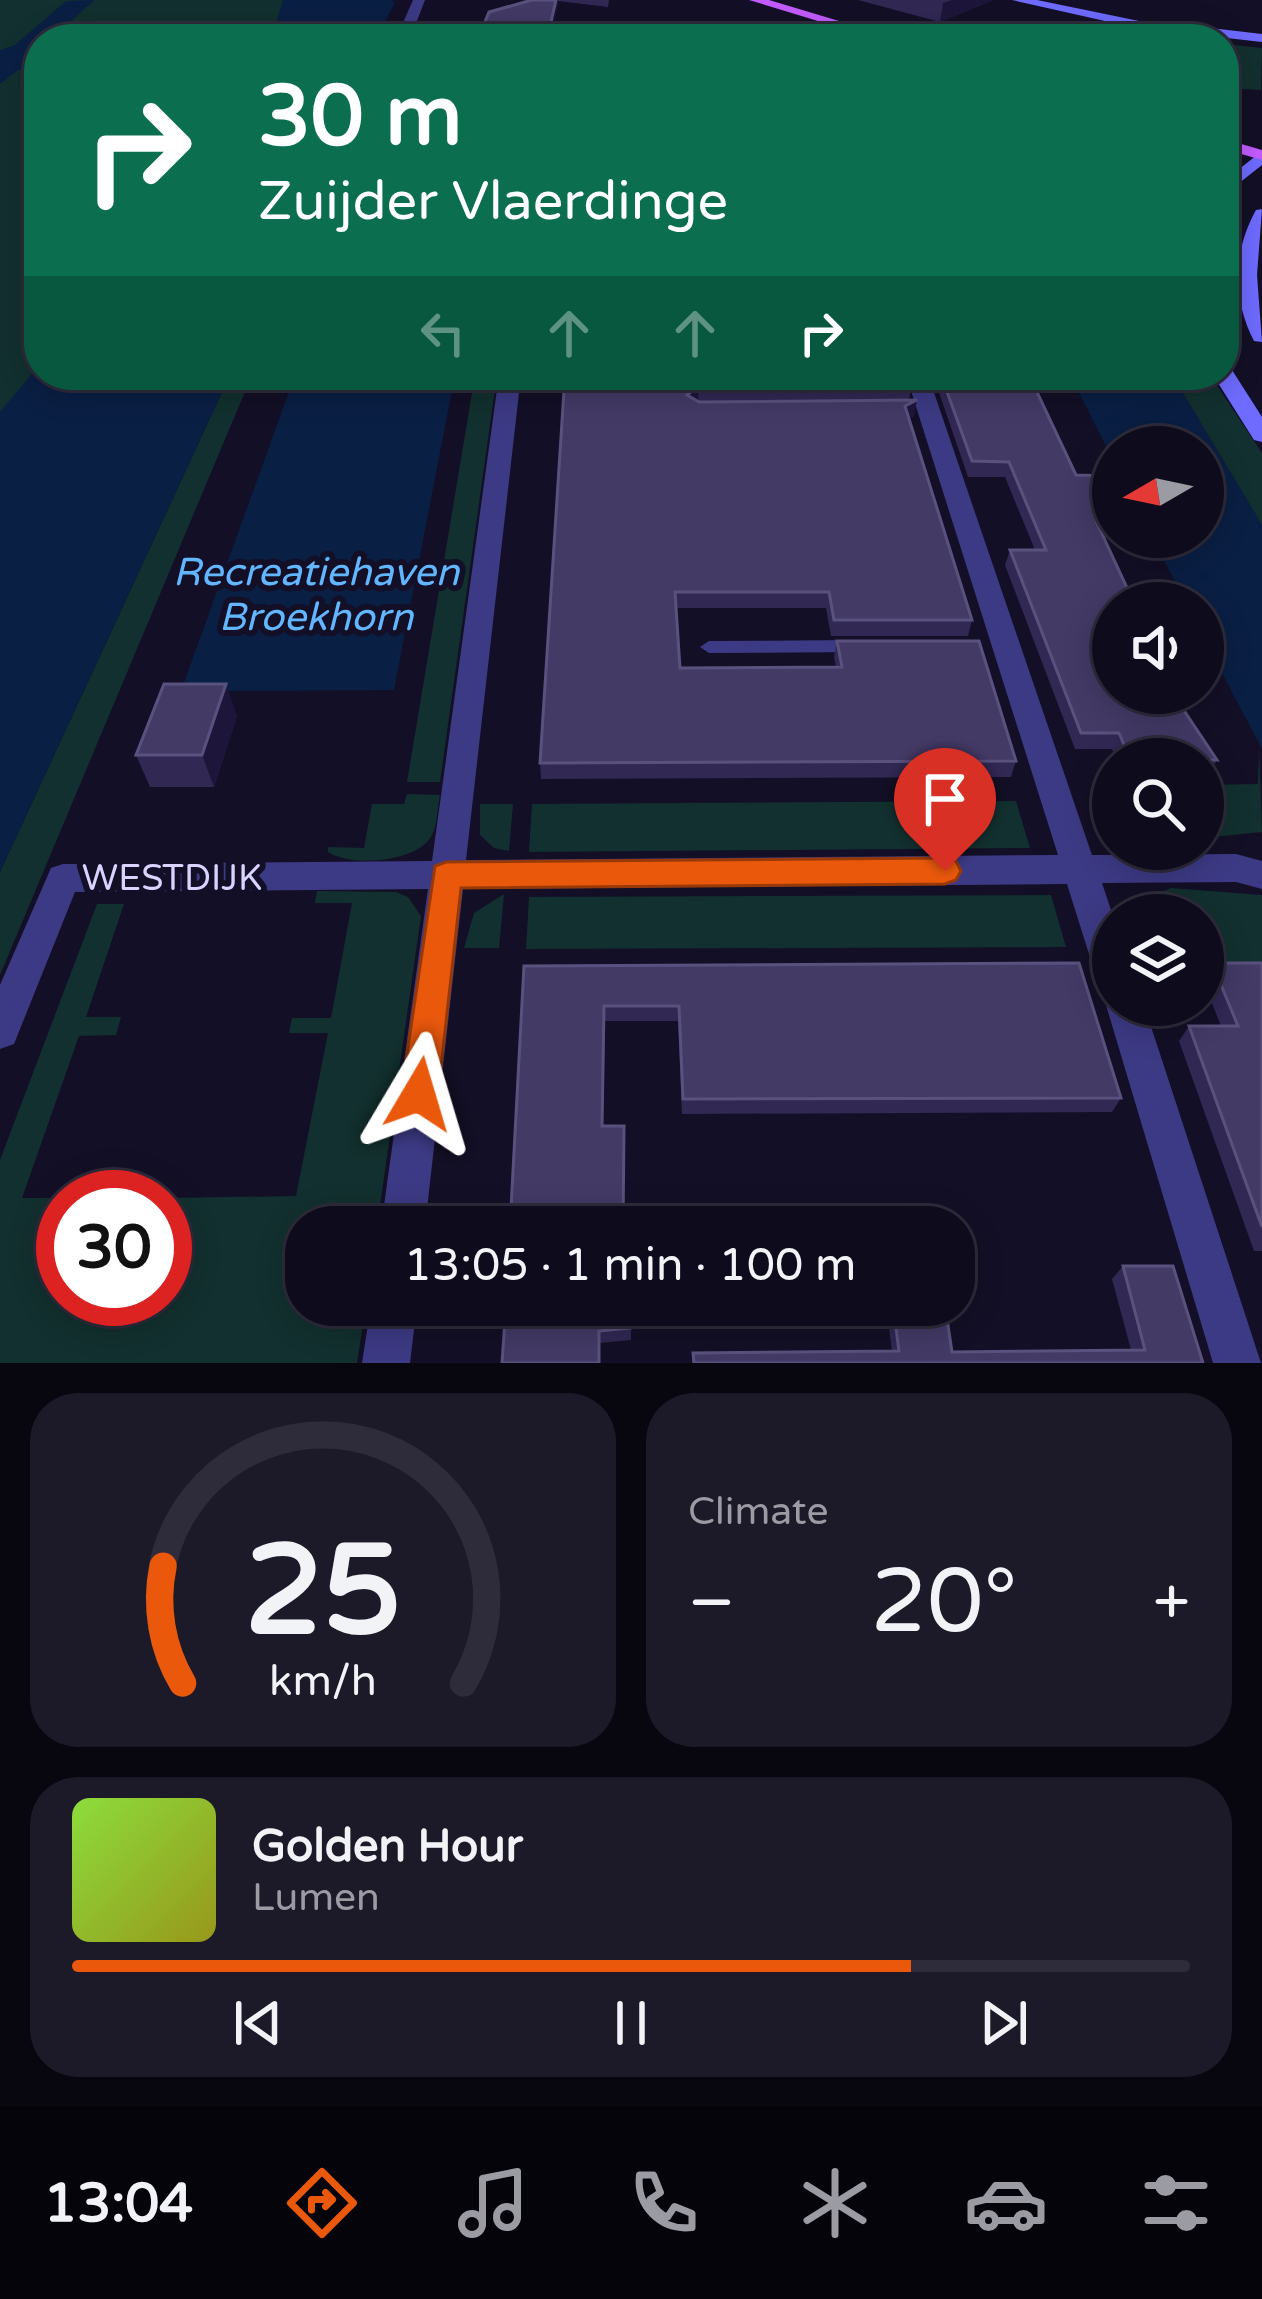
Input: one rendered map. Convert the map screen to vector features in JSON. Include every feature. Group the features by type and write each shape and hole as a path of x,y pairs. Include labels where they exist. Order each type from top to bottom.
{"main road":[{"path":"748,3 806,24"},
{"path":"748,3 832,24"}],"street":[{"path":"1026,1 1128,24"},
{"path":"1113,21 1134,24"},
{"path":"1239,176 1262,155"},
{"path":"1262,214 1246,254 1246,285 1262,336"},
{"path":"406,1206 508,390"},
{"path":"917,390 917,408 996,646 1092,904"},
{"path":"1234,390 1262,435"},
{"path":"446,875 1253,867"},
{"name":"WESTDIJK","path":"0,1031 63,878 446,875"},
{"path":"1132,1026 1237,1363"},
{"path":"386,1363 391,1326"}],"lane":[{"path":"709,647 870,646"}],"green space":[{"path":"0,0 297,0 293,24 24,24 24,390 32,390 0,454"},
{"path":"1239,46 1262,48 1261,90 1239,89"},
{"path":"223,390 246,390 0,975 0,872"},
{"path":"472,390 495,390 440,782 407,782"},
{"path":"1181,390 1220,390 1262,453 1262,525 1224,462 1224,426 1203,426"},
{"path":"1259,747 1262,832 1224,836 1224,785 1258,784"},
{"path":"407,794 440,795 434,831 419,848 394,858 365,861 328,852 328,847 364,848 372,804 404,804"},
{"path":"1016,801 1030,848 529,852 532,804"},
{"path":"480,804 513,804 509,851 494,848 480,835"},
{"path":"1171,888 1262,895 1262,968 1224,968 1224,894 1156,894"},
{"path":"317,891 396,892 408,897 421,916 380,1206 285,1206 285,1326 363,1326 357,1363 0,1363 0,1160 97,904 124,904 86,1017 121,1017 116,1035 79,1036 22,1198 36,1198 36,1326 192,1326 192,1198 296,1196 328,1033 289,1033 292,1018 331,1018 352,903 315,903"},
{"path":"504,894 499,948 464,948 474,913"},
{"path":"1051,895 1066,947 526,949 529,897"}],"water":[{"path":"94,0 68,24 39,24 66,1"},
{"path":"283,0 395,2 384,24 276,24"},
{"path":"24,37 24,69 0,84 0,50"},
{"path":"24,383 24,390 223,390 0,872 0,412"},
{"name":"Recreatiehaven Broekhorn","path":"290,390 452,390 394,690 181,691"},
{"path":"1078,390 1181,390 1203,426 1096,426"},
{"path":"1224,462 1262,525 1262,749 1224,677 1224,582 1175,582 1163,558 1224,558"}],"building":[{"path":"532,0 556,0 550,24 484,24 489,12"},
{"path":"564,390 693,390 687,395 699,402 917,400 905,406 972,620 834,620 829,592 675,592 680,668 842,667 837,641 979,641 1016,761 540,763"},
{"path":"946,390 1036,390 1076,475 1092,475 1092,558 1113,558 1124,582 1092,582 1092,714 1186,714 1202,738 1081,733 1010,550 1046,550 1009,462 972,461"},
{"path":"164,684 226,684 202,755 136,755"},
{"path":"1079,963 1092,1005 1092,1026 1099,1026 1121,1098 683,1099 679,1006 604,1006 602,1126 624,1126 623,1206 511,1206 524,966"},
{"path":"1224,963 1262,963 1262,1227 1189,1026 1238,1026 1224,992"},
{"path":"1123,1266 1173,1266 1203,1363 694,1363 693,1353 899,1351 896,1326 948,1326 952,1352 1145,1350"},
{"path":"505,1326 631,1326 599,1331 599,1363 502,1363"}],"route":[{"path":"419,1094 446,875 945,871"}]}
